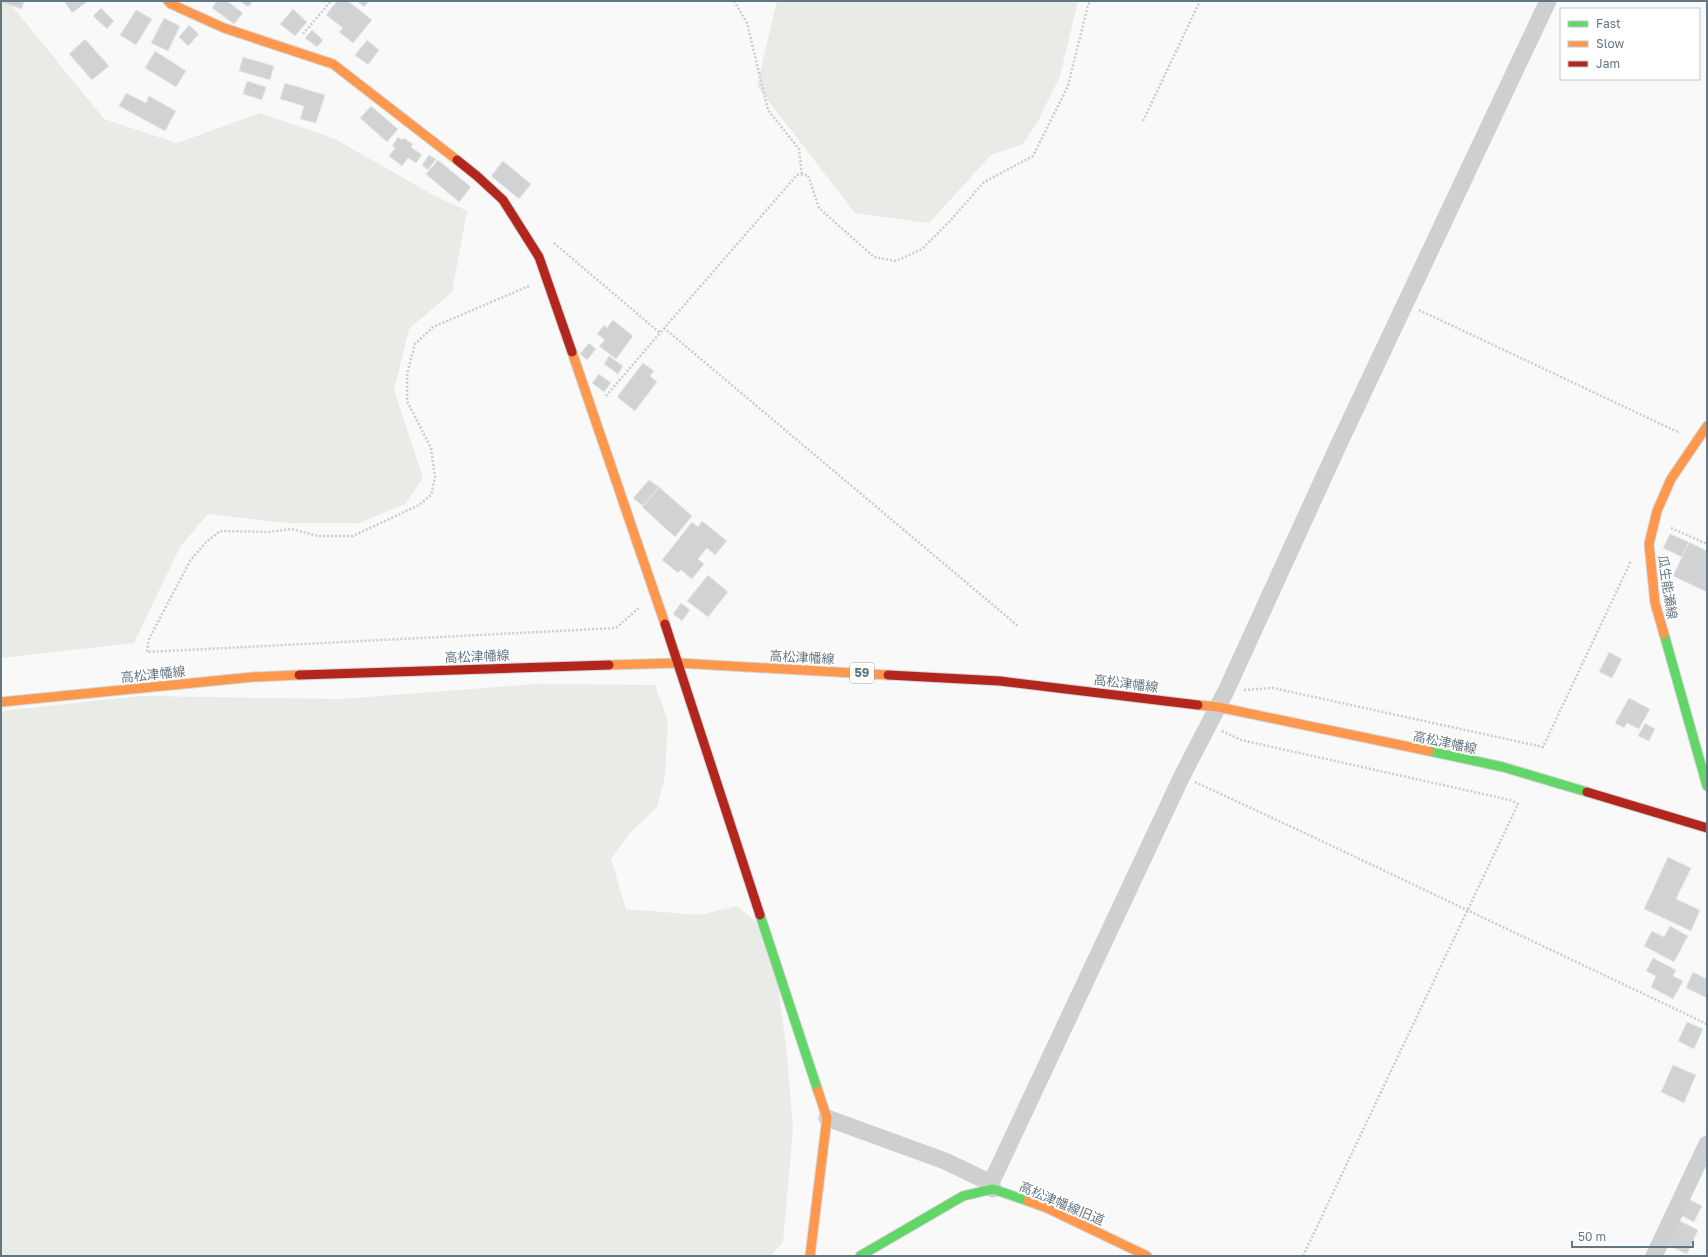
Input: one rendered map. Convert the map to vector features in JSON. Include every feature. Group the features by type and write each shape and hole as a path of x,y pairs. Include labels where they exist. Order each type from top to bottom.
{"main road":[{"path":"168,1 171,4 224,28 333,64 477,176 503,200 539,257 678,663 827,1118 810,1256"},
{"name":"瓜生能瀬線","path":"1707,426 1671,479 1657,511 1649,544 1655,604 1707,786"},
{"name":"高松津幡線","path":"1,702 253,677 678,663 1000,681 1218,707 1503,767 1707,828"},
{"path":"860,1256 963,1196 992,1186"},
{"name":"高松津幡線旧道","path":"992,1186 1047,1208 1146,1256"}],"street":[{"path":"827,1118 945,1161 992,1186 1182,776 1218,707 1405,303 1548,1"},
{"path":"1654,1256 1707,1144"}],"path":[{"path":"290,50 331,1"},
{"path":"734,1 746,23 768,110 799,148 802,175"},
{"path":"592,413 797,175 808,175 819,208 874,257 896,261 922,249 951,220 984,182 1033,156 1068,86 1088,5 1091,1"},
{"path":"1143,121 1200,1"},
{"path":"551,241 660,333"},
{"path":"546,279 433,327 415,344 408,374 407,401 431,448 435,477 431,494 418,504 353,536 318,536 292,530 269,532 220,531 206,542 190,561 149,639 147,652 616,628 643,604 655,596"},
{"path":"1405,303 1697,440"},
{"path":"664,328 1018,626"},
{"path":"1655,520 1707,544"},
{"path":"1226,690 1236,691 1273,688 1543,747 1632,560 1649,553"},
{"path":"1209,725 1241,740 1510,800 1518,804 1303,1256"},
{"path":"1182,776 1707,1024"}],"shaded area":[{"path":"1,1 8,1 104,119 177,143 260,113 335,139 435,196 467,211 452,292 409,329 394,390 423,478 405,504 359,523 287,523 208,514 180,547 134,643 1,658"},
{"path":"777,1 1078,1 1060,76 1038,121 1023,144 991,155 929,223 855,213 757,86"},
{"path":"537,684 655,685 668,721 665,776 657,807 630,833 611,859 626,909 700,915 737,906 756,922 778,986 786,1045 793,1127 783,1242 771,1256 1,1256 1,711 140,696 341,699"}],"building":[{"path":"4,1 24,1 22,9 3,3"},
{"path":"64,1 88,1 72,13"},
{"path":"217,1 227,1 243,13 234,24 212,8"},
{"path":"240,1 253,1 248,7"},
{"path":"337,1 348,1 372,20 353,43 339,32 343,28 326,15"},
{"path":"357,1 369,1 364,7"},
{"path":"101,8 114,21 107,29 93,16"},
{"path":"293,9 307,22 295,36 280,24"},
{"path":"136,10 152,19 136,45 120,35"},
{"path":"164,18 180,26 168,51 151,43"},
{"path":"189,25 199,34 188,46 179,37"},
{"path":"312,30 323,40 317,47 305,38"},
{"path":"85,39 109,66 92,80 69,54"},
{"path":"367,40 379,50 368,65 355,55"},
{"path":"155,51 186,71 176,87 145,68"},
{"path":"243,57 274,66 270,80 239,71"},
{"path":"247,81 266,87 262,100 243,94"},
{"path":"285,83 325,95 316,123 300,119 304,106 280,99"},
{"path":"126,93 146,103 149,96 176,111 165,131 119,106"},
{"path":"371,106 398,129 387,142 360,118"},
{"path":"398,137 402,140 404,138 413,144 411,147 422,155 416,163 408,158 402,166 389,156 395,148 392,146"},
{"path":"429,155 436,159 428,170 422,165"},
{"path":"438,160 471,187 459,202 426,174"},
{"path":"503,161 531,184 519,199 491,176"},
{"path":"613,320 633,336 616,359 599,346 605,340 597,334 604,325 607,328"},
{"path":"589,343 596,349 587,360 580,354"},
{"path":"609,356 623,366 618,374 604,364"},
{"path":"643,363 654,371 650,376 657,382 635,411 617,397"},
{"path":"599,374 611,383 604,392 592,383"},
{"path":"649,480 659,487 643,506 633,498"},
{"path":"659,487 692,516 675,537 642,507"},
{"path":"702,521 727,541 715,555 707,548 698,559 704,564 692,579 681,570 678,573 662,560 692,522 698,527"},
{"path":"1670,534 1689,542 1682,557 1663,548"},
{"path":"1689,542 1707,551 1707,592 1673,576"},
{"path":"708,575 728,592 708,617 687,601"},
{"path":"681,603 690,610 682,621 673,614"},
{"path":"1609,652 1622,659 1612,678 1599,672"},
{"path":"1629,698 1650,709 1639,729 1627,723 1624,728 1615,723"},
{"path":"1645,723 1655,729 1649,741 1638,736"},
{"path":"1668,857 1691,868 1676,899 1700,910 1691,931 1644,909"},
{"path":"1670,926 1688,936 1674,962 1644,946 1652,931 1664,937"},
{"path":"1653,958 1676,970 1673,976 1683,981 1673,999 1651,987 1656,976 1646,971"},
{"path":"1693,972 1707,979 1707,998 1686,988"},
{"path":"1687,1022 1703,1029 1694,1049 1678,1041"},
{"path":"1673,1065 1696,1075 1684,1103 1661,1092"},
{"path":"1688,1199 1702,1206 1694,1222 1680,1215"},
{"path":"1680,1221 1698,1230 1687,1254 1667,1245"}],"traffic: fast":[{"path":"1664,634 1707,786"},
{"path":"1429,751 1503,767 1587,792"},
{"path":"760,915 818,1091"},
{"path":"860,1256 963,1196 993,1189 1028,1201"}],"traffic: slow":[{"path":"168,1 171,4 224,28 333,64 457,160"},
{"path":"572,352 665,624"},
{"path":"1664,634 1655,603 1649,544 1657,511 1671,479 1707,426"},
{"path":"609,665 678,663 888,675"},
{"path":"1,702 253,677 299,675"},
{"path":"1198,705 1218,707 1429,751"},
{"path":"810,1256 827,1118 818,1091"},
{"path":"1028,1201 1047,1208 1147,1256"}],"traffic: jam":[{"path":"457,160 503,200 539,257 572,352"},
{"path":"665,624 760,915"},
{"path":"299,675 609,665"},
{"path":"888,675 1000,681 1198,705"},
{"path":"1587,792 1707,828"}]}
